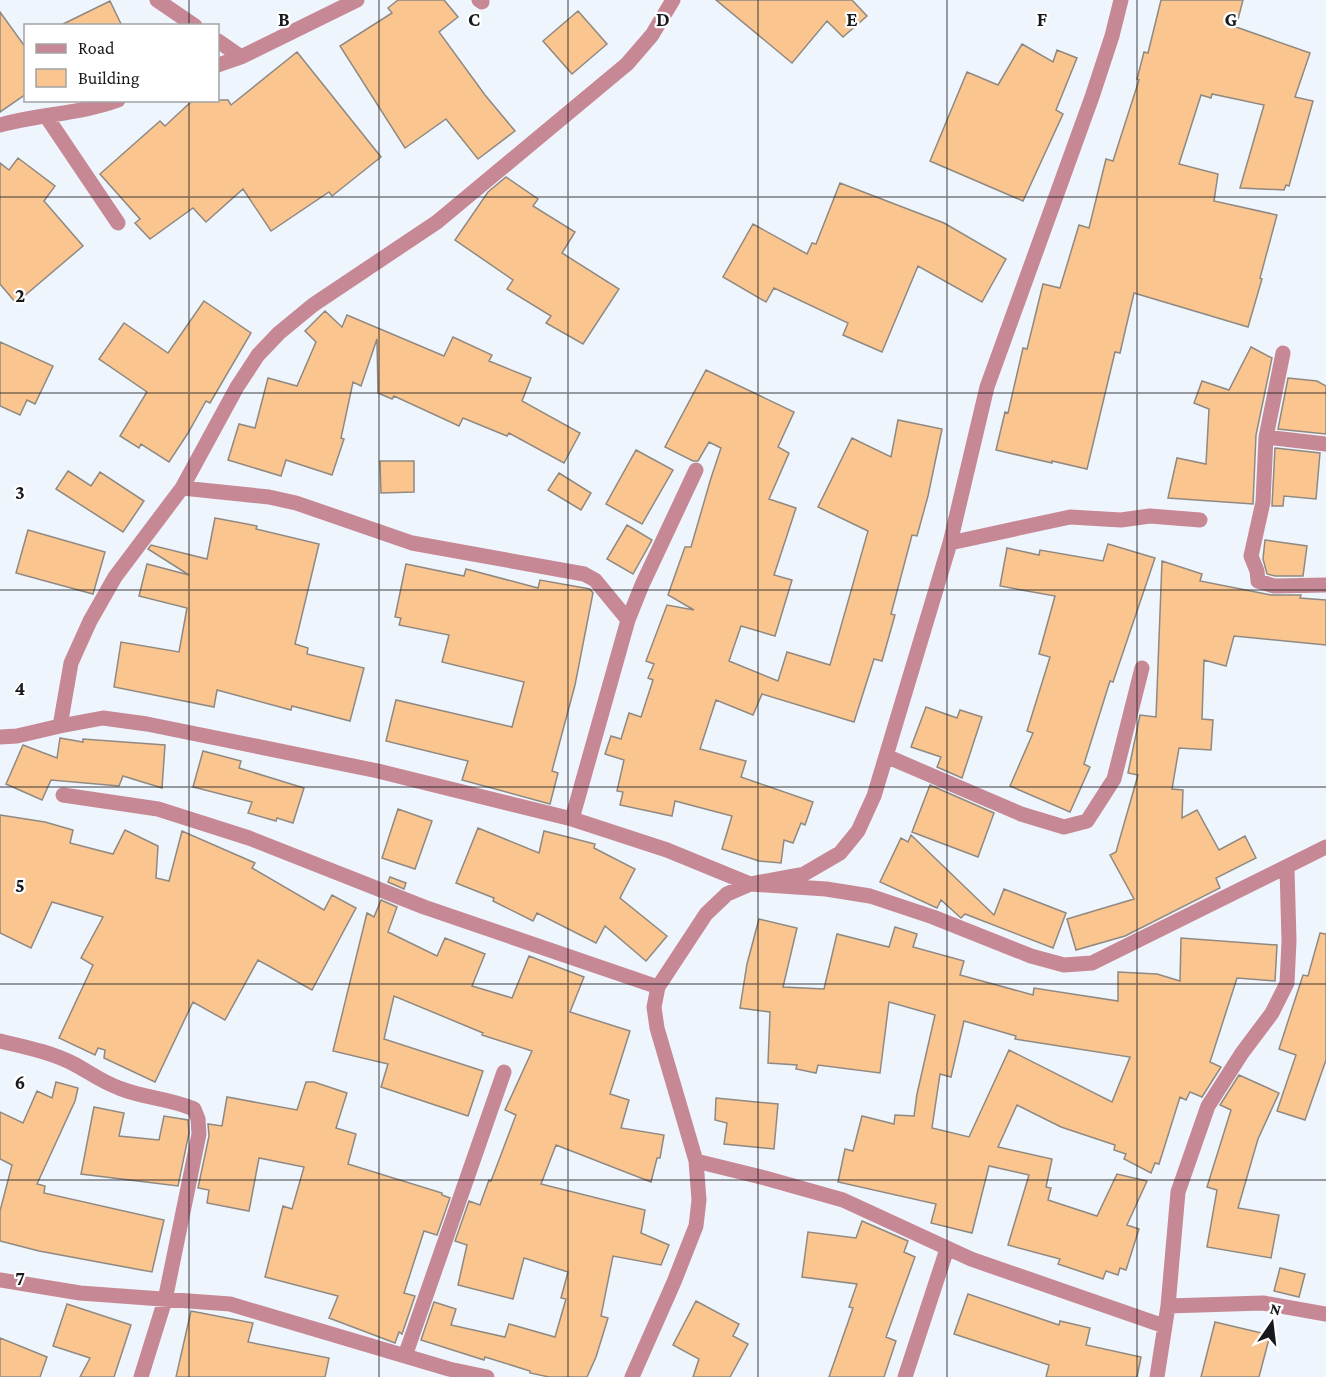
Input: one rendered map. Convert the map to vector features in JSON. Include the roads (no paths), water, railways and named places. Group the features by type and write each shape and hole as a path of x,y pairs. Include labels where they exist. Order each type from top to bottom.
{"street":[{"path":"157,0 192,24"},
{"path":"219,65 241,57 357,0"},
{"path":"60,726 71,663 90,621 115,577 182,488 237,387 258,355 279,333 313,305 437,222 627,64 652,35 673,0"},
{"path":"632,1377 696,1226 699,1200 696,1161 657,1028 654,1007 658,987 706,914 727,894 750,884 804,874 840,853 858,831 874,796 950,543 990,377 1092,97 1121,0"},
{"path":"219,42 241,57"},
{"path":"0,125 81,111 111,102"},
{"path":"46,116 118,223"},
{"path":"1282,353 1266,437 1263,502 1251,556 1258,581 1274,585 1326,585"},
{"path":"1266,437 1326,444"},
{"path":"572,819 628,620 696,470"},
{"path":"182,488 269,497 296,503 412,543 584,573 595,580 628,620"},
{"path":"950,543 1070,517 1121,520 1150,516 1200,520"},
{"path":"886,756 1021,814 1064,827 1087,821 1114,779 1142,668"},
{"path":"0,737 17,736 103,718 147,724 378,771 572,819 667,850 750,884 826,889 870,896 933,917 1031,956 1064,965 1092,963 1326,847"},
{"path":"63,795 158,809 215,827 249,838 424,907 658,987"},
{"path":"1156,1377 1168,1306 1178,1192 1208,1106 1242,1053 1272,1013 1287,983 1289,941 1287,868"},
{"path":"0,1041 47,1052 123,1090 174,1101 194,1109 198,1119 199,1134 165,1300 141,1377"},
{"path":"405,1356 504,1072"},
{"path":"696,1161 843,1200 947,1249 1164,1326"},
{"path":"905,1377 947,1249"},
{"path":"0,1280 80,1293 230,1304 449,1369 487,1377"},
{"path":"1168,1306 1263,1303 1326,1314"}]}
